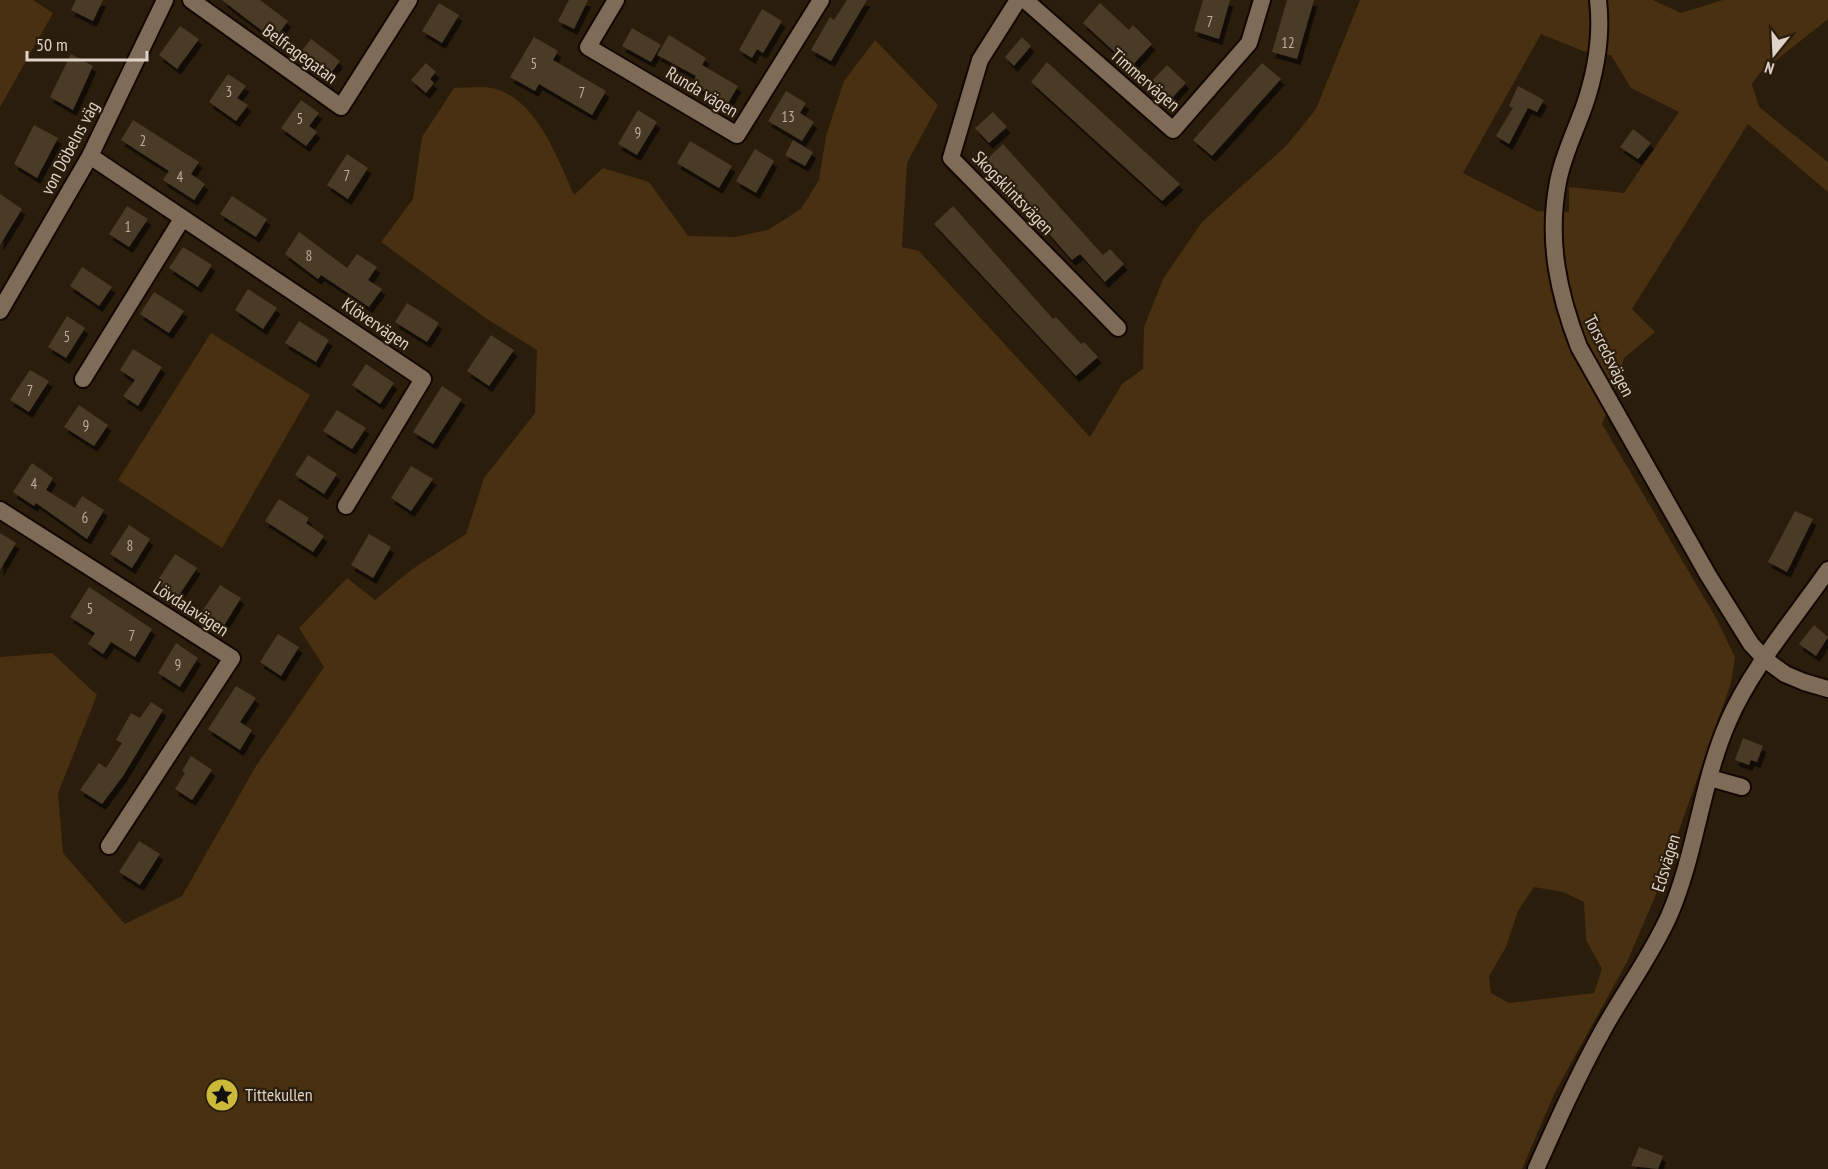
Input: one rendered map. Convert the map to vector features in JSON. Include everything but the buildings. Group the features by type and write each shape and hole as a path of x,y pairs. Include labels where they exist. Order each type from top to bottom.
{"street":[{"name":"von Döbelns väg","path":"0,311 90,156 165,0"},
{"name":"Belfragegatan","path":"191,0 341,107 409,0"},
{"name":"Runda vägen","path":"616,0 588,47 737,135 821,0"},
{"name":"Skogsklintsvägen","path":"1018,0 980,60 951,158 1118,328"},
{"name":"Timmervägen","path":"1025,0 1173,130 1249,43 1262,0"},
{"name":"Torsredsvägen","path":"1598,0 1599,38 1593,77 1558,182 1553,221 1553,257 1564,309 1579,347 1708,575 1733,618 1766,660"},
{"name":"Klövervägen","path":"90,156 423,379 346,506"},
{"path":"84,379 183,219"},
{"name":"Lövdalavägen","path":"0,510 232,658 109,846"},
{"name":"Edsvägen","path":"1536,1169 1567,1100 1604,1029 1668,919 1687,869 1710,778 1728,721 1766,660 1828,570"},
{"path":"1766,660 1804,682 1828,688"},
{"path":"1710,778 1742,787"}],"shaded area":[{"path":"0,0 33,0 53,13 0,107"},
{"path":"1360,0 1653,0 1681,13 1723,0 1828,0 1828,19 1760,73 1752,84 1759,107 1828,162 1828,192 1748,124 1632,309 1655,332 1624,358 1618,383 1602,424 1716,618 1735,657 1731,683 1658,890 1627,962 1555,1092 1522,1169 0,1169 0,657 52,653 97,695 58,793 63,853 125,924 182,896 256,766 324,667 299,628 347,578 375,600 411,570 466,534 484,478 535,413 537,350 487,319 381,242 413,199 422,137 454,88 492,88 508,94 521,104 544,131 574,195 603,168 649,182 688,236 735,237 768,230 801,209 819,180 826,136 844,81 875,40 938,105 907,163 902,247 919,251 1090,437 1122,384 1143,369 1144,327 1163,279 1202,222 1287,145 1316,109","holes":["1541,34 1583,51 1611,55 1631,88 1679,112 1624,193 1569,187 1569,212 1537,211 1463,173","1534,887 1563,892 1584,902 1586,940 1602,969 1594,993 1509,1003 1491,993 1489,976 1506,947 1518,911"]},
{"path":"211,333 310,395 222,548 118,480"}],"place":[{"name":"Tittekullen","path":"222,1095"}]}
